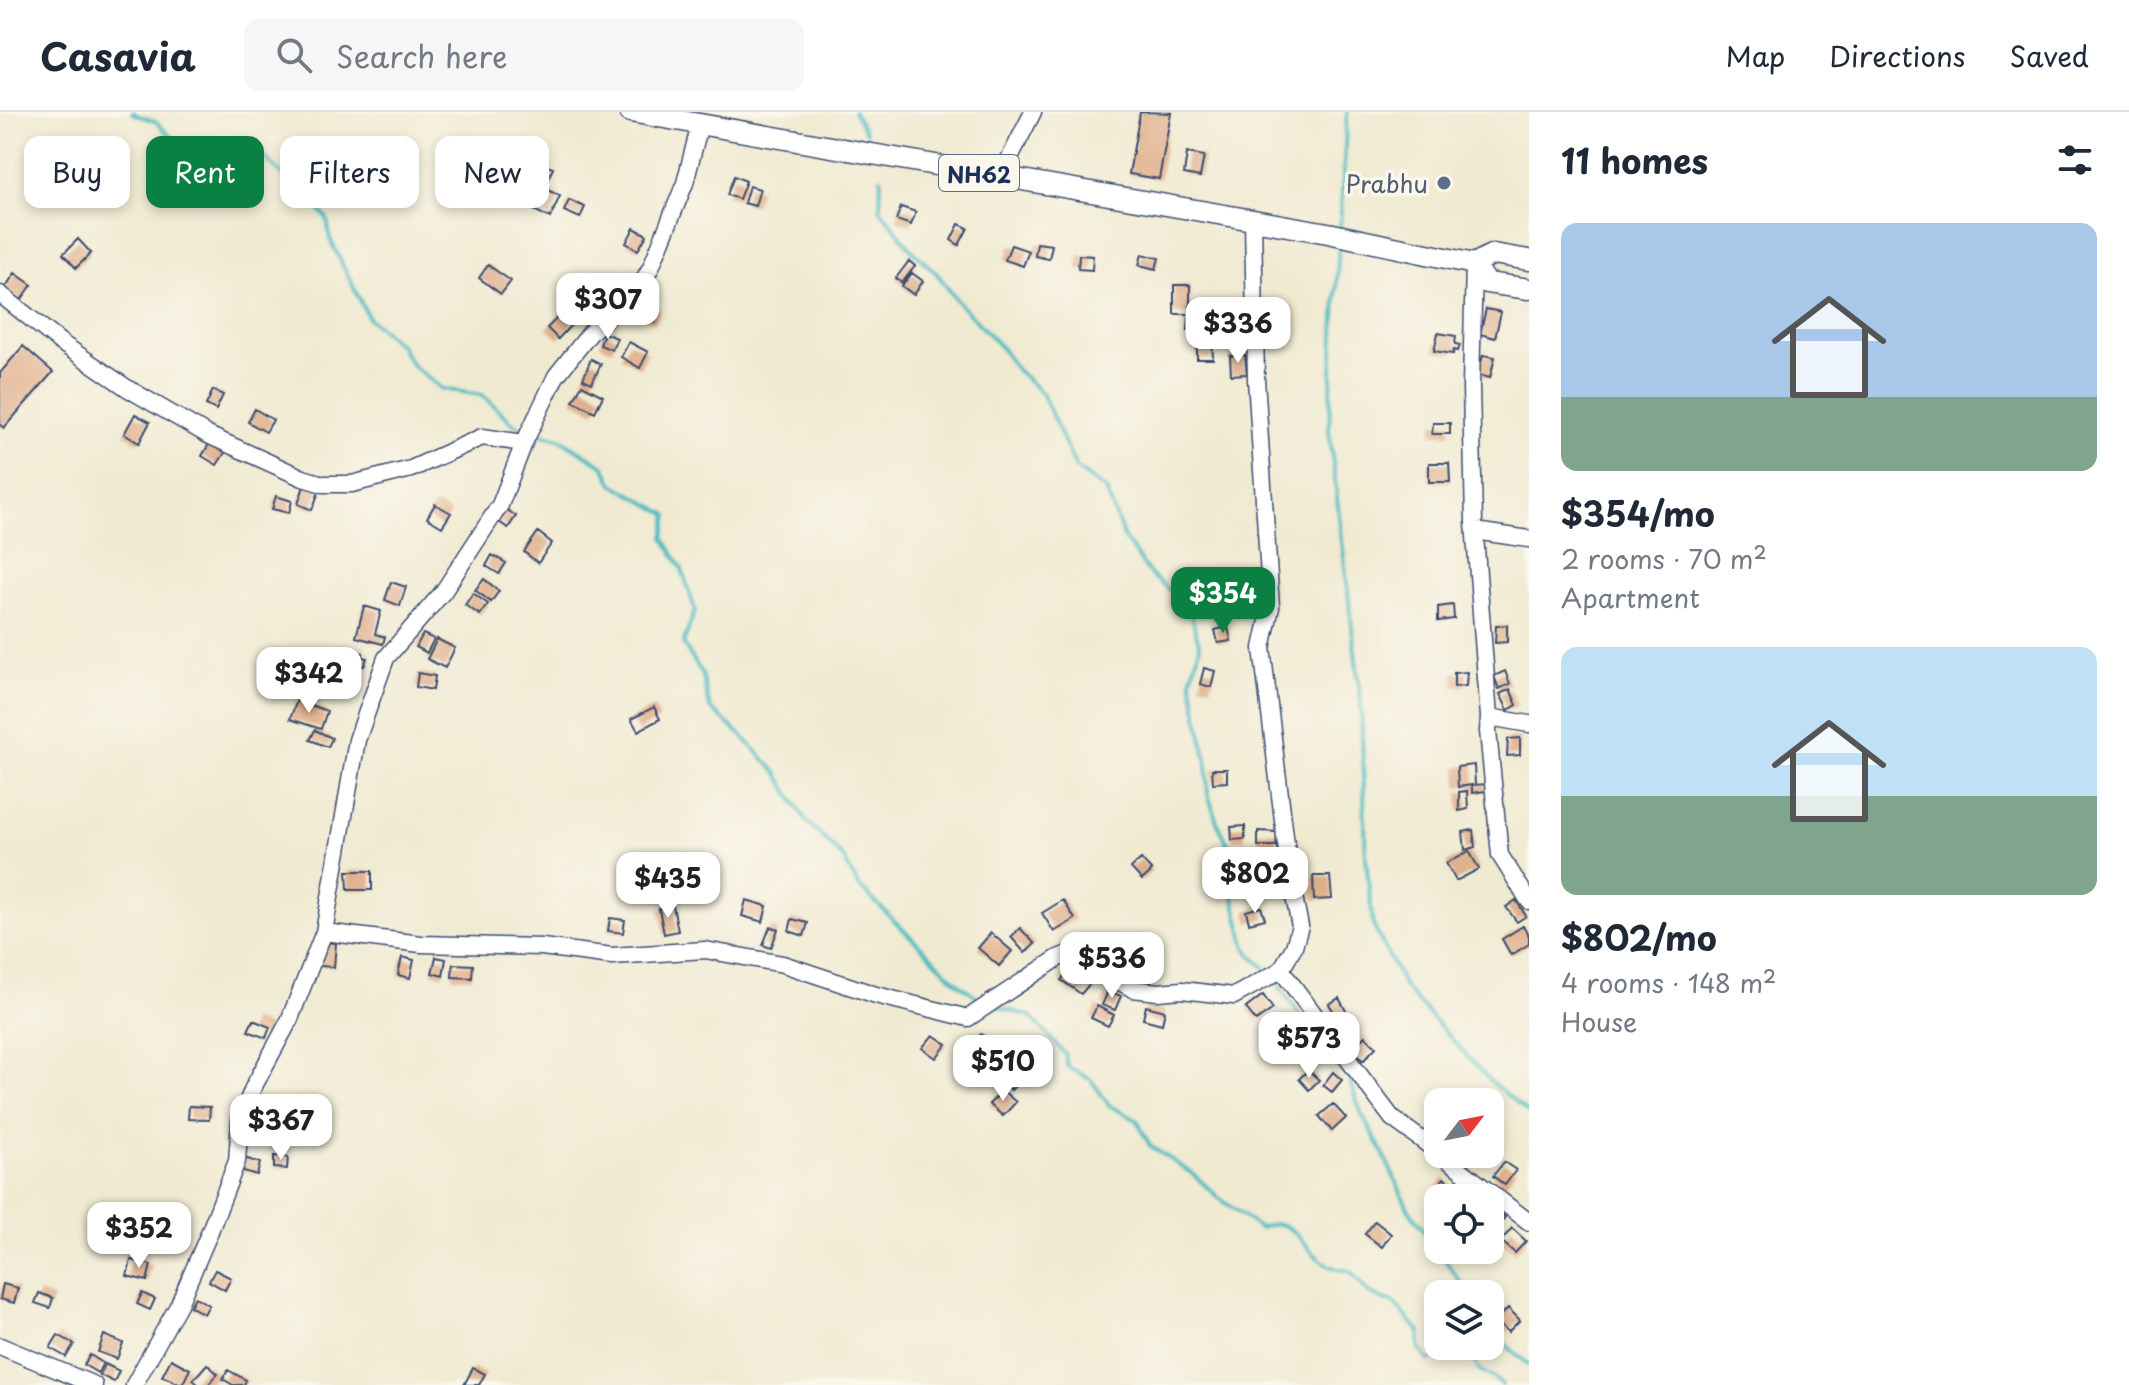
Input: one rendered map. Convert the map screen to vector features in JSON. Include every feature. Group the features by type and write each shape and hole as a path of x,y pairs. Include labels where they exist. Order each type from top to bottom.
{"main road":[{"name":"NH62","path":"630,112 1328,233 1474,264 1493,254 1529,260"},
{"name":"NH62","path":"1474,264 1487,283 1529,289"}],"street":[{"path":"1000,177 1033,112"},
{"path":"134,1385 179,1304 208,1236 237,1161 240,1121 253,1088 289,1021 324,932 357,740 386,658 443,592 500,505 556,376 591,332 640,286 651,267 685,183 700,124"},
{"path":"324,932 421,944 542,947 612,956 705,950 783,964 876,995 968,1018 1068,954 1133,989 1234,996 1278,971 1294,947 1300,926 1290,877 1262,648 1271,607 1256,379 1253,220"},
{"path":"1474,264 1471,386 1475,531 1488,731 1500,855 1527,896"},
{"path":"0,294 60,342 127,388 208,435 323,484 352,484 411,469 482,437 528,435"},
{"path":"1475,531 1529,539"},
{"path":"1489,717 1529,724"},
{"path":"1278,971 1392,1118 1424,1142"},
{"path":"1459,1168 1529,1222"},
{"path":"0,1346 94,1385"}],"building":[{"path":"1140,112 1171,113 1159,179 1129,174"},
{"path":"1187,153 1204,156 1200,177 1184,174"},
{"path":"734,176 746,181 739,199 727,195"},
{"path":"749,186 760,189 755,206 744,203"},
{"path":"549,191 560,196 550,218 530,208 549,208"},
{"path":"569,200 585,207 580,218 564,211"},
{"path":"901,207 916,212 911,225 896,220"},
{"path":"959,224 968,228 959,245 951,240"},
{"path":"634,228 647,235 638,250 626,243"},
{"path":"78,239 91,253 76,268 63,254"},
{"path":"1037,243 1052,245 1049,259 1035,256"},
{"path":"1011,245 1029,251 1023,266 1005,260"},
{"path":"1142,254 1159,258 1156,269 1139,265"},
{"path":"1079,255 1093,256 1092,270 1078,269"},
{"path":"909,261 915,266 902,283 896,278"},
{"path":"488,265 511,281 501,294 479,278"},
{"path":"15,273 32,285 21,300 5,288"},
{"path":"912,273 923,281 914,295 902,286"},
{"path":"597,281 610,289 602,301 589,293"},
{"path":"1174,285 1190,285 1190,314 1174,314"},
{"path":"645,304 660,310 655,323 640,317"},
{"path":"1486,309 1501,312 1495,338 1480,334"},
{"path":"561,314 572,324 558,339 547,328"},
{"path":"1189,317 1203,318 1202,330 1188,330"},
{"path":"604,333 617,338 612,350 600,345"},
{"path":"1438,333 1456,336 1455,344 1460,345 1458,351 1454,350 1453,354 1434,351"},
{"path":"1197,335 1212,335 1213,359 1197,359"},
{"path":"629,342 648,352 640,368 621,357"},
{"path":"23,346 53,372 4,428 0,425 0,373"},
{"path":"1245,355 1247,374 1231,375 1230,356"},
{"path":"1483,355 1495,357 1490,378 1478,375"},
{"path":"591,359 601,364 592,383 583,379"},
{"path":"582,385 603,396 595,412 573,401"},
{"path":"213,390 223,395 216,410 206,405"},
{"path":"255,409 273,420 266,432 248,422"},
{"path":"135,414 150,422 139,443 124,434"},
{"path":"1433,423 1450,423 1450,434 1432,434"},
{"path":"211,441 226,451 217,465 202,456"},
{"path":"1429,463 1449,463 1450,482 1429,482"},
{"path":"305,483 320,489 312,510 298,504"},
{"path":"276,496 292,501 289,513 272,509"},
{"path":"435,504 451,513 442,527 427,518"},
{"path":"504,508 516,516 508,528 496,520"},
{"path":"538,532 552,543 538,563 524,552"},
{"path":"492,555 506,563 499,574 486,566"},
{"path":"484,579 499,591 491,602 475,590"},
{"path":"391,582 406,587 400,606 385,600"},
{"path":"473,593 488,604 480,615 465,605"},
{"path":"1453,605 1454,619 1438,621 1438,607"},
{"path":"364,606 381,611 375,634 385,637 383,644 356,637"},
{"path":"1507,625 1507,642 1495,643 1496,626"},
{"path":"1228,627 1231,641 1218,643 1215,630"},
{"path":"423,634 434,639 427,653 416,647"},
{"path":"437,639 455,648 445,668 427,659"},
{"path":"344,647 363,653 362,657 367,658 364,666 360,665 358,670 339,664"},
{"path":"1204,668 1215,671 1211,687 1200,684"},
{"path":"1505,671 1510,684 1499,689 1494,676"},
{"path":"1467,672 1466,686 1454,687 1454,673"},
{"path":"418,673 435,676 433,690 416,687"},
{"path":"1510,689 1517,705 1508,710 1500,694"},
{"path":"297,700 327,711 321,729 290,719"},
{"path":"654,707 660,719 638,731 631,719"},
{"path":"315,730 332,738 328,747 310,740"},
{"path":"1520,738 1520,755 1507,756 1508,739"},
{"path":"1474,765 1475,785 1486,784 1486,791 1472,793 1472,785 1458,787 1457,767"},
{"path":"1212,769 1227,769 1227,782 1213,783"},
{"path":"1467,791 1468,809 1459,811 1459,792"},
{"path":"1245,826 1245,839 1232,840 1231,827"},
{"path":"1473,830 1475,847 1465,850 1463,832"},
{"path":"1258,831 1277,832 1276,846 1258,846"},
{"path":"1469,851 1479,869 1456,881 1446,863"},
{"path":"1141,859 1152,871 1142,880 1131,868"},
{"path":"347,871 372,871 372,890 348,890"},
{"path":"1313,876 1330,876 1332,899 1314,900"},
{"path":"679,882 681,898 655,902 652,886"},
{"path":"746,900 767,906 763,922 742,916"},
{"path":"1063,900 1075,919 1054,932 1042,913"},
{"path":"1516,900 1526,916 1517,922 1506,907"},
{"path":"673,906 678,931 664,934 659,909"},
{"path":"1261,907 1265,919 1249,923 1246,911"},
{"path":"610,918 625,920 623,933 608,931"},
{"path":"792,919 808,923 804,936 789,931"},
{"path":"1523,926 1529,936 1529,944 1511,955 1502,939"},
{"path":"770,927 778,929 771,948 763,945"},
{"path":"1020,928 1035,944 1025,953 1011,937"},
{"path":"991,933 1012,951 999,966 978,948"},
{"path":"322,942 336,943 334,967 320,966"},
{"path":"402,957 414,960 410,978 398,975"},
{"path":"436,957 446,959 443,976 432,973"},
{"path":"453,964 473,965 472,978 452,977"},
{"path":"1073,966 1093,980 1081,994 1061,980"},
{"path":"1108,991 1121,996 1115,1010 1102,1005"},
{"path":"1263,995 1273,1009 1256,1021 1246,1008"},
{"path":"1339,998 1346,1011 1337,1017 1329,1004"},
{"path":"1097,1006 1114,1015 1108,1026 1091,1018"},
{"path":"1146,1006 1165,1011 1162,1024 1143,1019"},
{"path":"253,1020 270,1027 266,1038 248,1031"},
{"path":"981,1034 994,1044 985,1054 972,1044"},
{"path":"933,1035 947,1044 936,1058 922,1048"},
{"path":"1365,1036 1376,1047 1363,1061 1352,1049"},
{"path":"998,1052 1023,1078 1011,1090 986,1064"},
{"path":"1308,1070 1319,1080 1309,1090 1299,1079"},
{"path":"1333,1072 1342,1080 1332,1092 1323,1085"},
{"path":"1003,1091 1016,1102 1003,1116 989,1104"},
{"path":"1333,1104 1346,1118 1332,1131 1319,1116"},
{"path":"189,1106 210,1107 209,1120 188,1119"},
{"path":"258,1131 279,1133 278,1145 256,1143"},
{"path":"274,1156 288,1157 287,1169 274,1168"},
{"path":"244,1158 260,1163 257,1175 240,1170"},
{"path":"1504,1162 1516,1170 1505,1185 1493,1176 1499,1168 1504,1168"},
{"path":"1375,1221 1391,1234 1382,1247 1365,1234"},
{"path":"1512,1228 1526,1241 1515,1253 1504,1244 1504,1237"},
{"path":"131,1260 151,1265 147,1281 127,1276"},
{"path":"215,1270 231,1278 225,1290 209,1281"},
{"path":"3,1284 18,1288 14,1303 0,1299"},
{"path":"39,1293 53,1298 50,1308 35,1303"},
{"path":"142,1293 155,1299 150,1310 137,1304"},
{"path":"195,1297 209,1305 204,1314 190,1306"},
{"path":"1508,1308 1520,1320 1508,1332 1504,1328 1504,1312"},
{"path":"58,1335 74,1344 66,1357 50,1348"},
{"path":"104,1335 123,1343 117,1359 98,1352"},
{"path":"90,1355 103,1363 98,1373 84,1365"},
{"path":"171,1359 190,1369 182,1385 162,1376"},
{"path":"105,1364 119,1371 114,1382 100,1375"},
{"path":"207,1364 218,1374 208,1385 199,1385 193,1380"},
{"path":"473,1368 485,1374 479,1385 464,1385"},
{"path":"228,1370 246,1380 244,1385 233,1385 223,1379"}],"waterway":[{"path":"132,112 155,121 170,136 205,152 263,156 327,218 330,239 369,319 400,345 412,365 442,389 482,395 514,424 524,429"},
{"path":"854,112 866,133"},
{"path":"1340,228 1347,112"},
{"path":"881,178 880,209 910,248 999,345 1016,369 1042,393 1076,468 1106,490 1124,538 1151,575 1188,605 1200,647 1191,680 1207,764 1208,794 1228,844 1228,873 1245,945 1270,973"},
{"path":"1339,241 1329,430 1361,703 1366,858 1373,925 1405,988 1489,1080 1529,1113"},
{"path":"532,432 560,439 604,466 613,484 668,515 664,538 682,569 695,610 683,644 702,673 710,708 778,774 806,821 842,856 858,885 958,983 983,1001"},
{"path":"1275,980 1329,1056 1344,1066 1362,1115 1408,1208 1424,1230"},
{"path":"994,1006 1030,1016 1065,1054 1067,1066 1091,1080 1110,1106 1137,1120 1150,1146 1193,1174 1259,1228 1275,1224 1287,1227 1326,1264 1350,1271 1368,1292 1393,1302 1420,1332 1419,1347 1428,1360 1461,1354 1502,1385"},
{"path":"1448,1264 1459,1280"},
{"path":"1504,1343 1529,1365"}],"place":[{"name":"Prabhu","path":"1444,183"}]}
